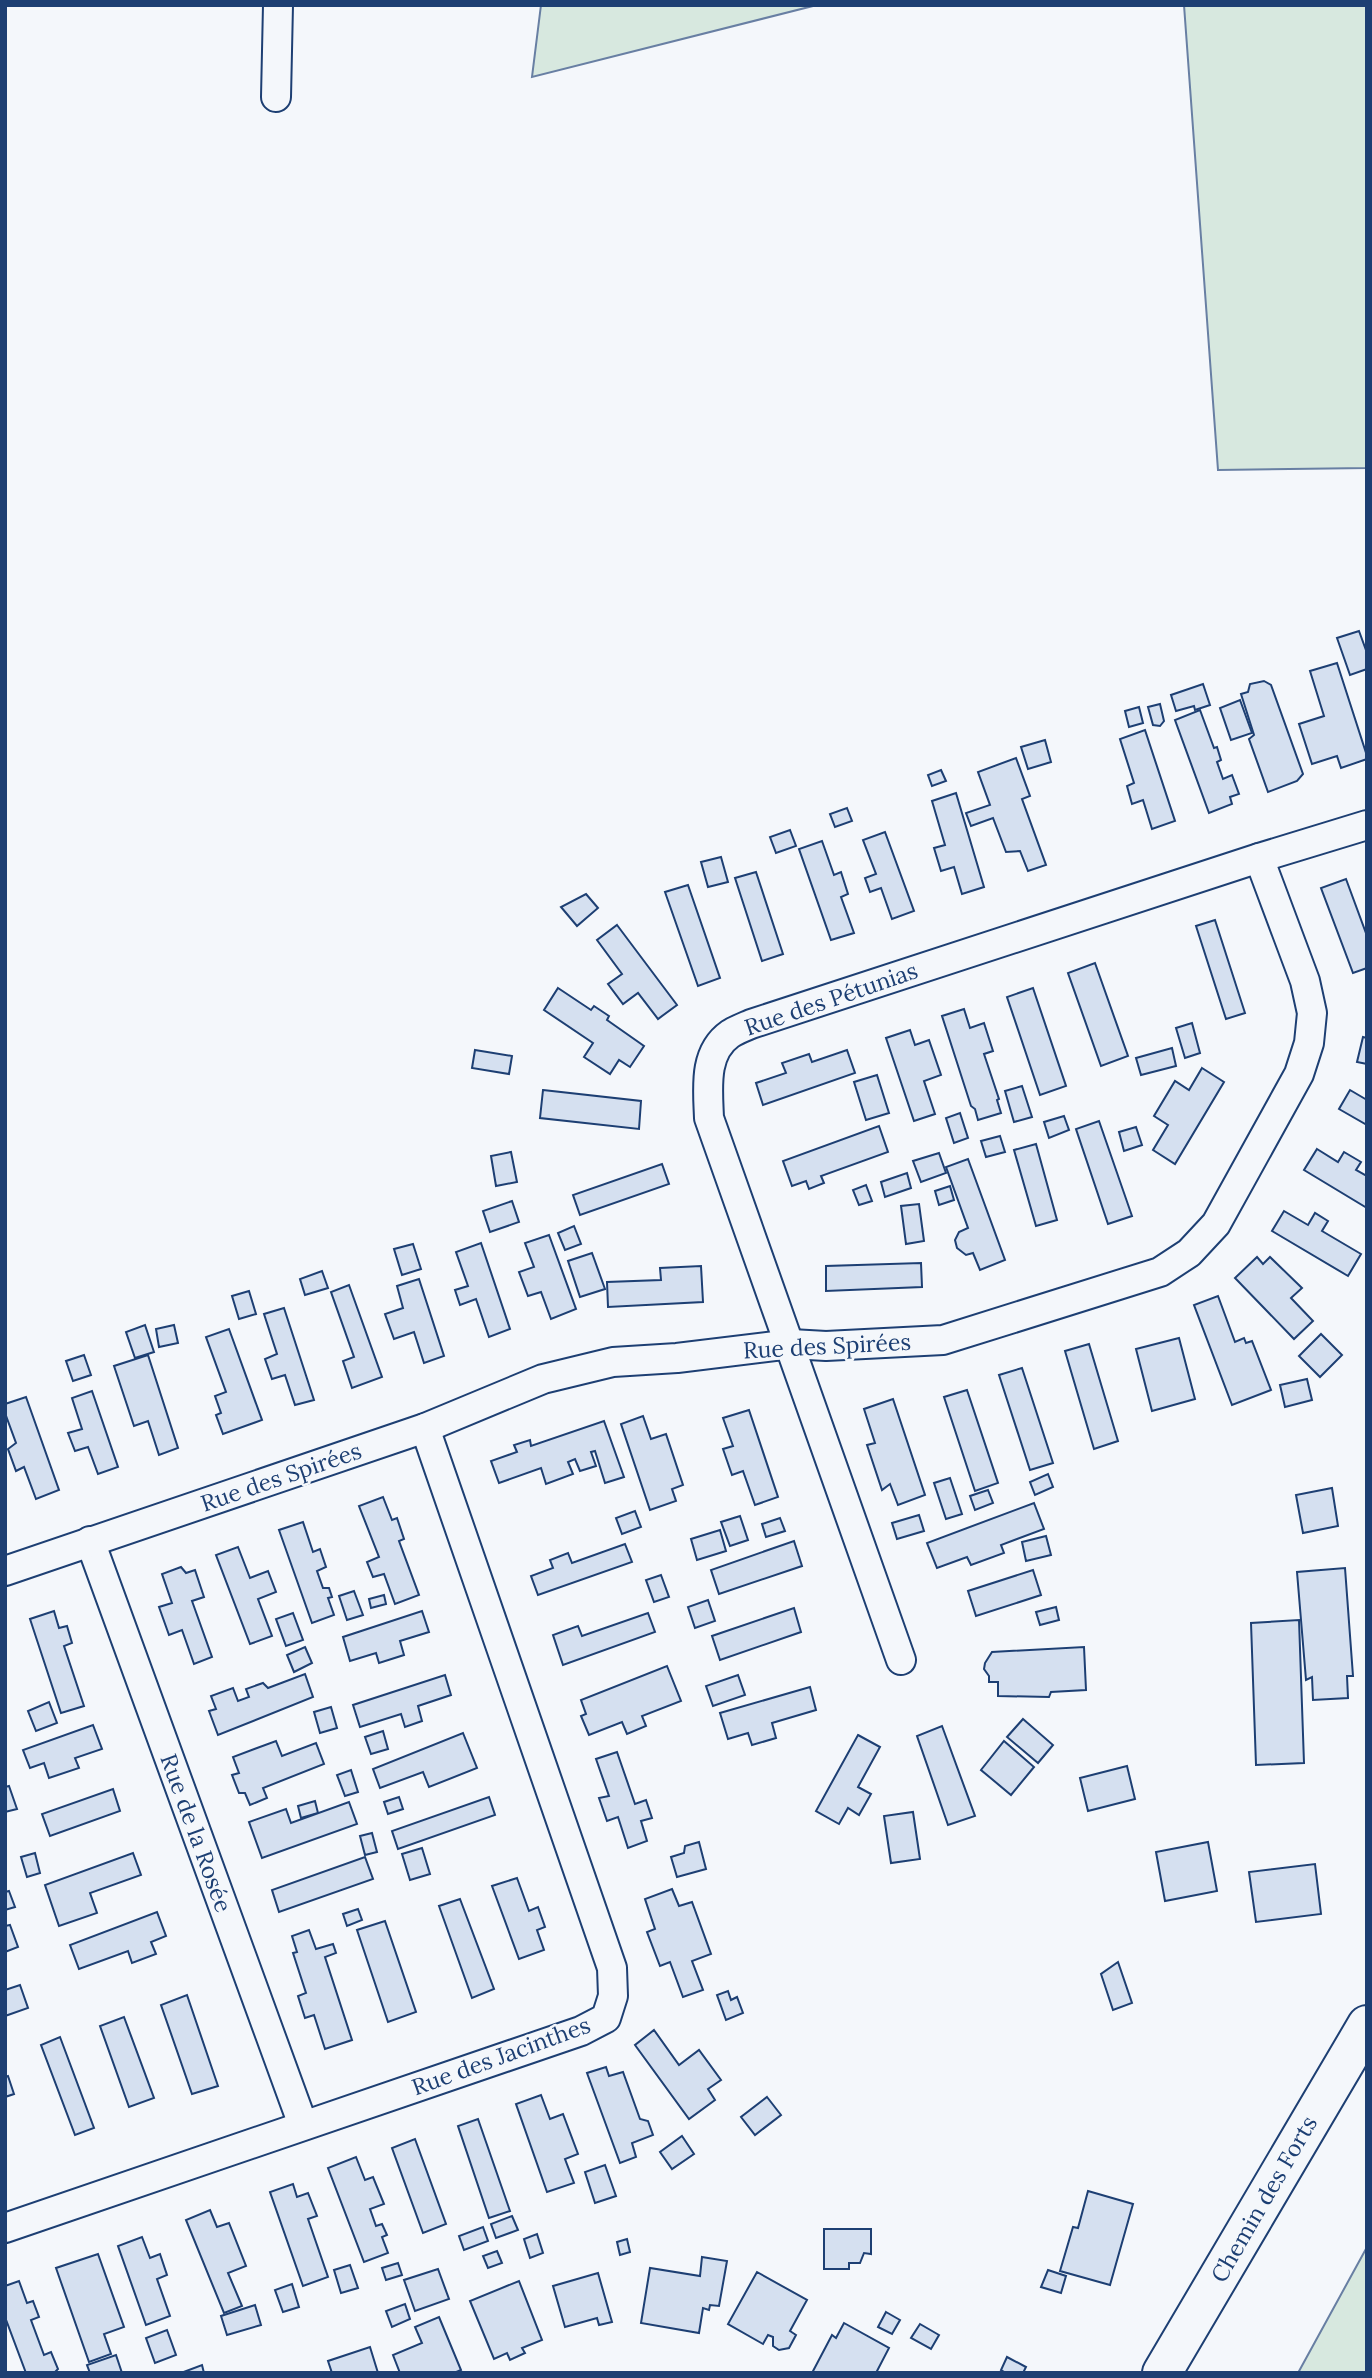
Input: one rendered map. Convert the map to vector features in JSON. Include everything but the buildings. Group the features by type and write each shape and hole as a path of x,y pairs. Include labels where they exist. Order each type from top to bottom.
{"street":[{"path":"276,97 278,5"},
{"name":"Rue des Pétunias","path":"901,1660 709,1118 707,1085 712,1055 729,1034 751,1024 1367,825"},
{"name":"Rue des Spirées","path":"5,1570 425,1429 543,1379 613,1362 677,1358 791,1344 826,1346 943,1340 1160,1272 1189,1253 1216,1224 1299,1074 1310,1033 1312,1013 1305,981 1259,858"},
{"name":"Rue des Jacinthes","path":"5,2228 581,2031 606,2018 614,1996 612,1968 425,1429"},
{"name":"Rue de la Rosée","path":"90,1541 303,2125"},
{"name":"Chemin des Forts","path":"1162,2373 1367,2025"}],"shaded area":[{"path":"541,5 817,5 532,77"},
{"path":"1184,5 1367,5 1367,468 1218,470"},
{"path":"1367,2247 1367,2373 1298,2373"}]}
